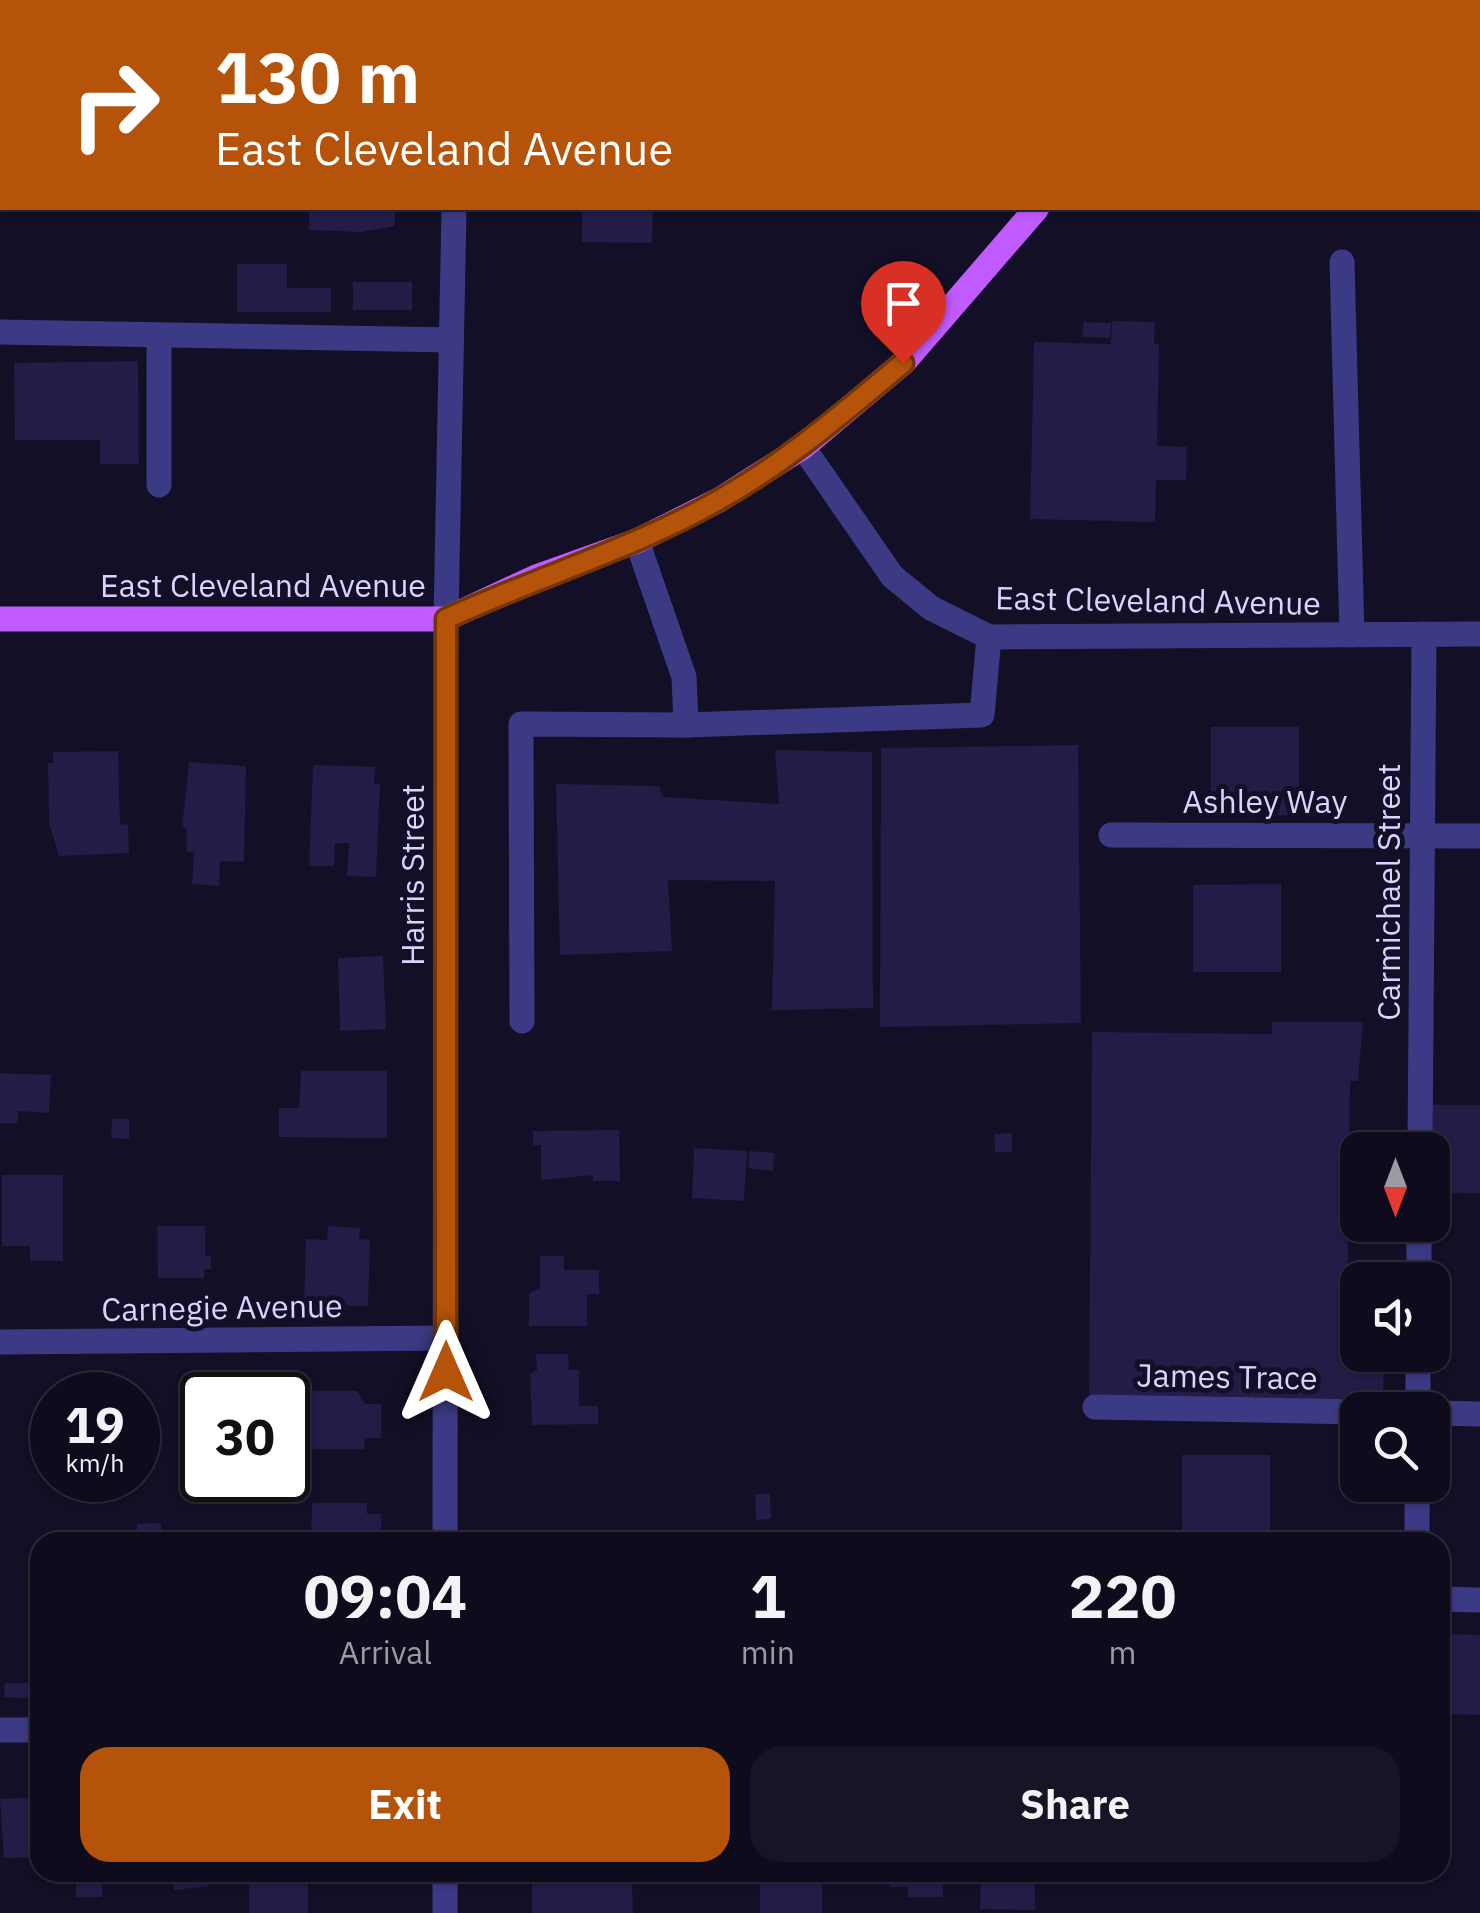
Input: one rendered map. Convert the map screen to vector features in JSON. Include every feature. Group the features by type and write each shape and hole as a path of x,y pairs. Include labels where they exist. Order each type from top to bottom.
{"main road":[{"path":"803,446 903,363 1035,210"},
{"name":"East Cleveland Avenue","path":"0,619 446,619 536,577 637,540 719,500 803,446"}],"street":[{"name":"Harris Street","path":"446,1532 446,619 454,210"},
{"path":"1342,262 1352,635"},
{"path":"0,332 451,340"},
{"path":"159,334 159,485"},
{"name":"East Cleveland Avenue","path":"803,446 892,576 930,608 990,636 1480,634"},
{"path":"637,540 684,677 686,725"},
{"name":"Carmichael Street","path":"1420,1132 1424,634"},
{"path":"522,1021 521,724 686,725 982,715 990,636"},
{"name":"Ashley Way","path":"1111,835 1480,836"},
{"name":"Carnegie Avenue","path":"0,1342 446,1338"},
{"name":"James Trace","path":"1095,1408 1340,1412"},
{"path":"1450,1414 1480,1414"},
{"path":"1417,1502 1417,1532"},
{"path":"1450,1600 1480,1600"},
{"path":"0,1730 30,1730"},
{"path":"446,1882 446,1913"}],"building":[{"path":"309,210 395,210 395,226 361,232 309,230"},
{"path":"582,210 653,210 652,243 582,242"},
{"path":"237,264 287,264 287,288 331,288 331,312 237,312"},
{"path":"353,282 412,282 412,310 353,310"},
{"path":"1112,321 1155,322 1154,344 1159,344 1157,446 1187,447 1186,480 1156,480 1155,522 1030,519 1034,342 1111,344"},
{"path":"1084,322 1111,323 1110,338 1082,337"},
{"path":"138,361 139,464 100,464 100,440 15,440 14,363"},
{"path":"1211,727 1299,727 1299,815 1211,816"},
{"path":"1078,745 1081,1023 880,1027 881,748"},
{"path":"775,750 872,752 873,1008 772,1010 775,881 668,880 672,951 560,955 556,784 659,786 663,797 779,804"},
{"path":"118,751 120,824 128,825 129,853 59,856 49,823 48,763 53,763 53,752"},
{"path":"189,762 246,766 244,862 220,861 219,886 192,884 194,852 186,852 187,828 182,827"},
{"path":"313,765 375,767 374,784 380,784 376,877 347,876 349,843 335,843 334,866 309,866"},
{"path":"1281,884 1281,972 1193,972 1193,885"},
{"path":"383,956 386,1029 340,1031 338,958"},
{"path":"1272,1022 1363,1022 1358,1081 1350,1081 1349,1132 1340,1132 1340,1242 1348,1242 1348,1262 1340,1262 1340,1372 1384,1372 1383,1392 1340,1392 1340,1403 1089,1400 1092,1032 1272,1034"},
{"path":"301,1071 387,1071 387,1138 279,1137 279,1108 299,1108"},
{"path":"0,1073 51,1075 49,1113 18,1111 18,1123 0,1123"},
{"path":"1433,1105 1480,1105 1480,1193 1450,1193 1450,1132 1433,1132"},
{"path":"112,1119 129,1119 129,1139 111,1138"},
{"path":"619,1130 620,1181 593,1181 593,1175 541,1180 541,1145 533,1145 533,1131"},
{"path":"1012,1133 1012,1152 995,1152 994,1134"},
{"path":"694,1148 747,1151 744,1201 692,1198"},
{"path":"750,1151 774,1153 773,1171 748,1168"},
{"path":"2,1175 63,1175 63,1261 30,1261 30,1246 2,1246"},
{"path":"157,1226 205,1226 205,1256 211,1256 211,1269 204,1269 204,1278 158,1278"},
{"path":"328,1226 360,1228 359,1239 370,1240 368,1306 304,1304 306,1239 327,1240"},
{"path":"540,1256 564,1256 564,1270 599,1270 599,1294 587,1294 587,1326 529,1326 529,1293 540,1288"},
{"path":"536,1354 568,1354 569,1370 579,1370 579,1406 598,1406 598,1424 532,1425 530,1374 537,1370"},
{"path":"310,1391 357,1391 365,1404 381,1404 381,1438 365,1438 364,1449 310,1449"},
{"path":"1182,1455 1270,1455 1270,1532 1182,1532"},
{"path":"755,1494 770,1494 771,1519 756,1520"},
{"path":"312,1503 367,1503 367,1514 381,1514 381,1532 311,1532"},
{"path":"161,1523 161,1532 137,1532 137,1524"},
{"path":"1451,1634 1480,1635 1480,1715 1450,1714"},
{"path":"5,1683 29,1683 28,1698 4,1697"},
{"path":"29,1798 30,1857 4,1858 0,1799"},
{"path":"102,1882 102,1897 76,1897 76,1884 66,1884"},
{"path":"173,1882 209,1882 209,1886 174,1890"},
{"path":"249,1882 308,1882 308,1913 249,1913"},
{"path":"532,1882 632,1882 633,1913 532,1913"},
{"path":"760,1882 822,1882 822,1913 760,1913"},
{"path":"890,1882 943,1882 943,1897 908,1897 908,1887 890,1887"},
{"path":"981,1882 1035,1882 1035,1910 980,1909"}],"route":[{"path":"446,1372 446,619 536,577 637,540 719,500 803,446 903,363"}]}
